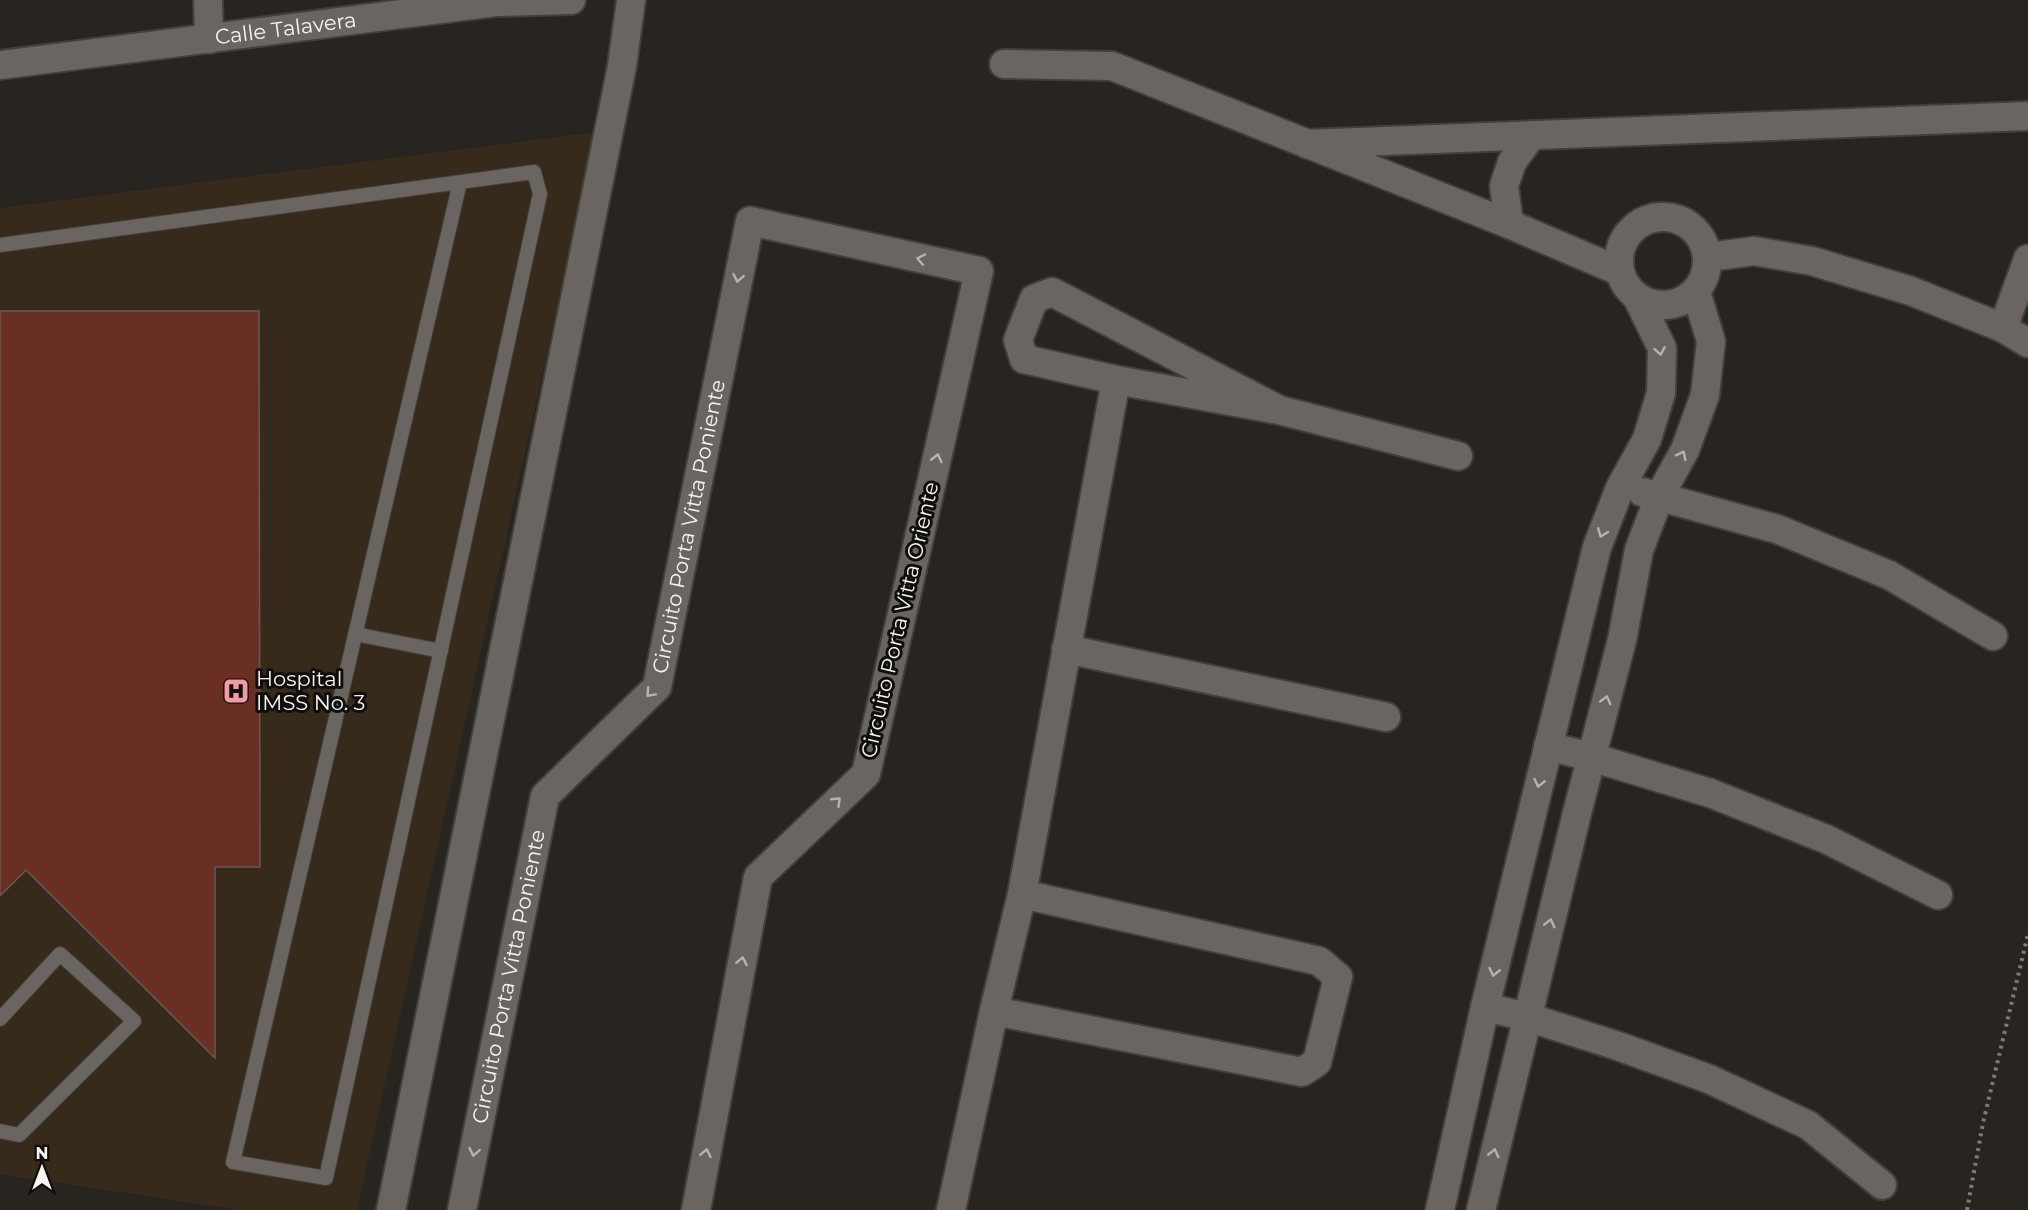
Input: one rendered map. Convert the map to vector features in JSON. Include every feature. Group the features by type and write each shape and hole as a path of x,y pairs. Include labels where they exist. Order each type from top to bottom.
{"street":[{"path":"208,0 209,39"},
{"name":"Calle Talavera","path":"0,65 496,1 571,0"},
{"path":"391,1210 622,66 630,0"},
{"path":"1004,64 1112,66 1509,224 1619,271"},
{"path":"1307,144 2028,116"},
{"path":"1509,224 1504,186 1512,162 1532,135"},
{"path":"1440,1210 1485,1007 1596,548 1620,488 1647,439 1661,393 1662,348 1637,297 1626,286 1619,271 1619,254 1625,238 1636,225 1651,218 1668,216 1684,221 1698,232 1709,257 1704,279 1696,292 1668,305 1652,304 1637,297"},
{"name":"Circuito Porta Vitta Oriente","path":"696,1210 758,877 866,774 979,271 750,221"},
{"name":"Circuito Porta Vitta Poniente","path":"462,1210 545,796 657,687 750,221"},
{"path":"1709,257 1754,251 1812,261 1911,291 2003,328 2028,343"},
{"path":"2003,328 2028,259"},
{"path":"1279,410 1052,292 1034,299 1018,340 1024,359 1116,380 1279,410 1458,456"},
{"path":"1481,1210 1591,757 1622,640 1639,550 1660,495 1685,450 1705,395 1711,341 1696,292"},
{"path":"951,1210 1022,894 1116,380"},
{"path":"1620,488 1660,495 1777,529 1879,571 1993,636"},
{"path":"1066,649 1386,717"},
{"path":"1548,746 1710,793 1826,839 1938,895"},
{"path":"994,1011 1302,1072 1317,1062 1338,977 1318,961 1022,894"},
{"path":"1485,1007 1527,1017 1618,1046 1709,1079 1808,1125 1882,1185"}],"lane":[{"path":"0,245 460,182 534,172 540,194 326,1178 233,1162 460,182"},
{"path":"355,634 441,651"},
{"path":"0,1018 60,954 134,1021 19,1135 0,1131"}],"path":[{"path":"1966,1210 1983,1123 2028,934"}],"shaded area":[{"name":"Hospital IMSS No. 3","path":"596,132 357,1210 238,1210 0,1174 0,208"}],"building":[{"path":"0,311 259,311 260,867 215,867 215,1058 26,870 0,896"}],"place":[{"name":"Hospital IMSS No. 3","path":"236,691"}]}
